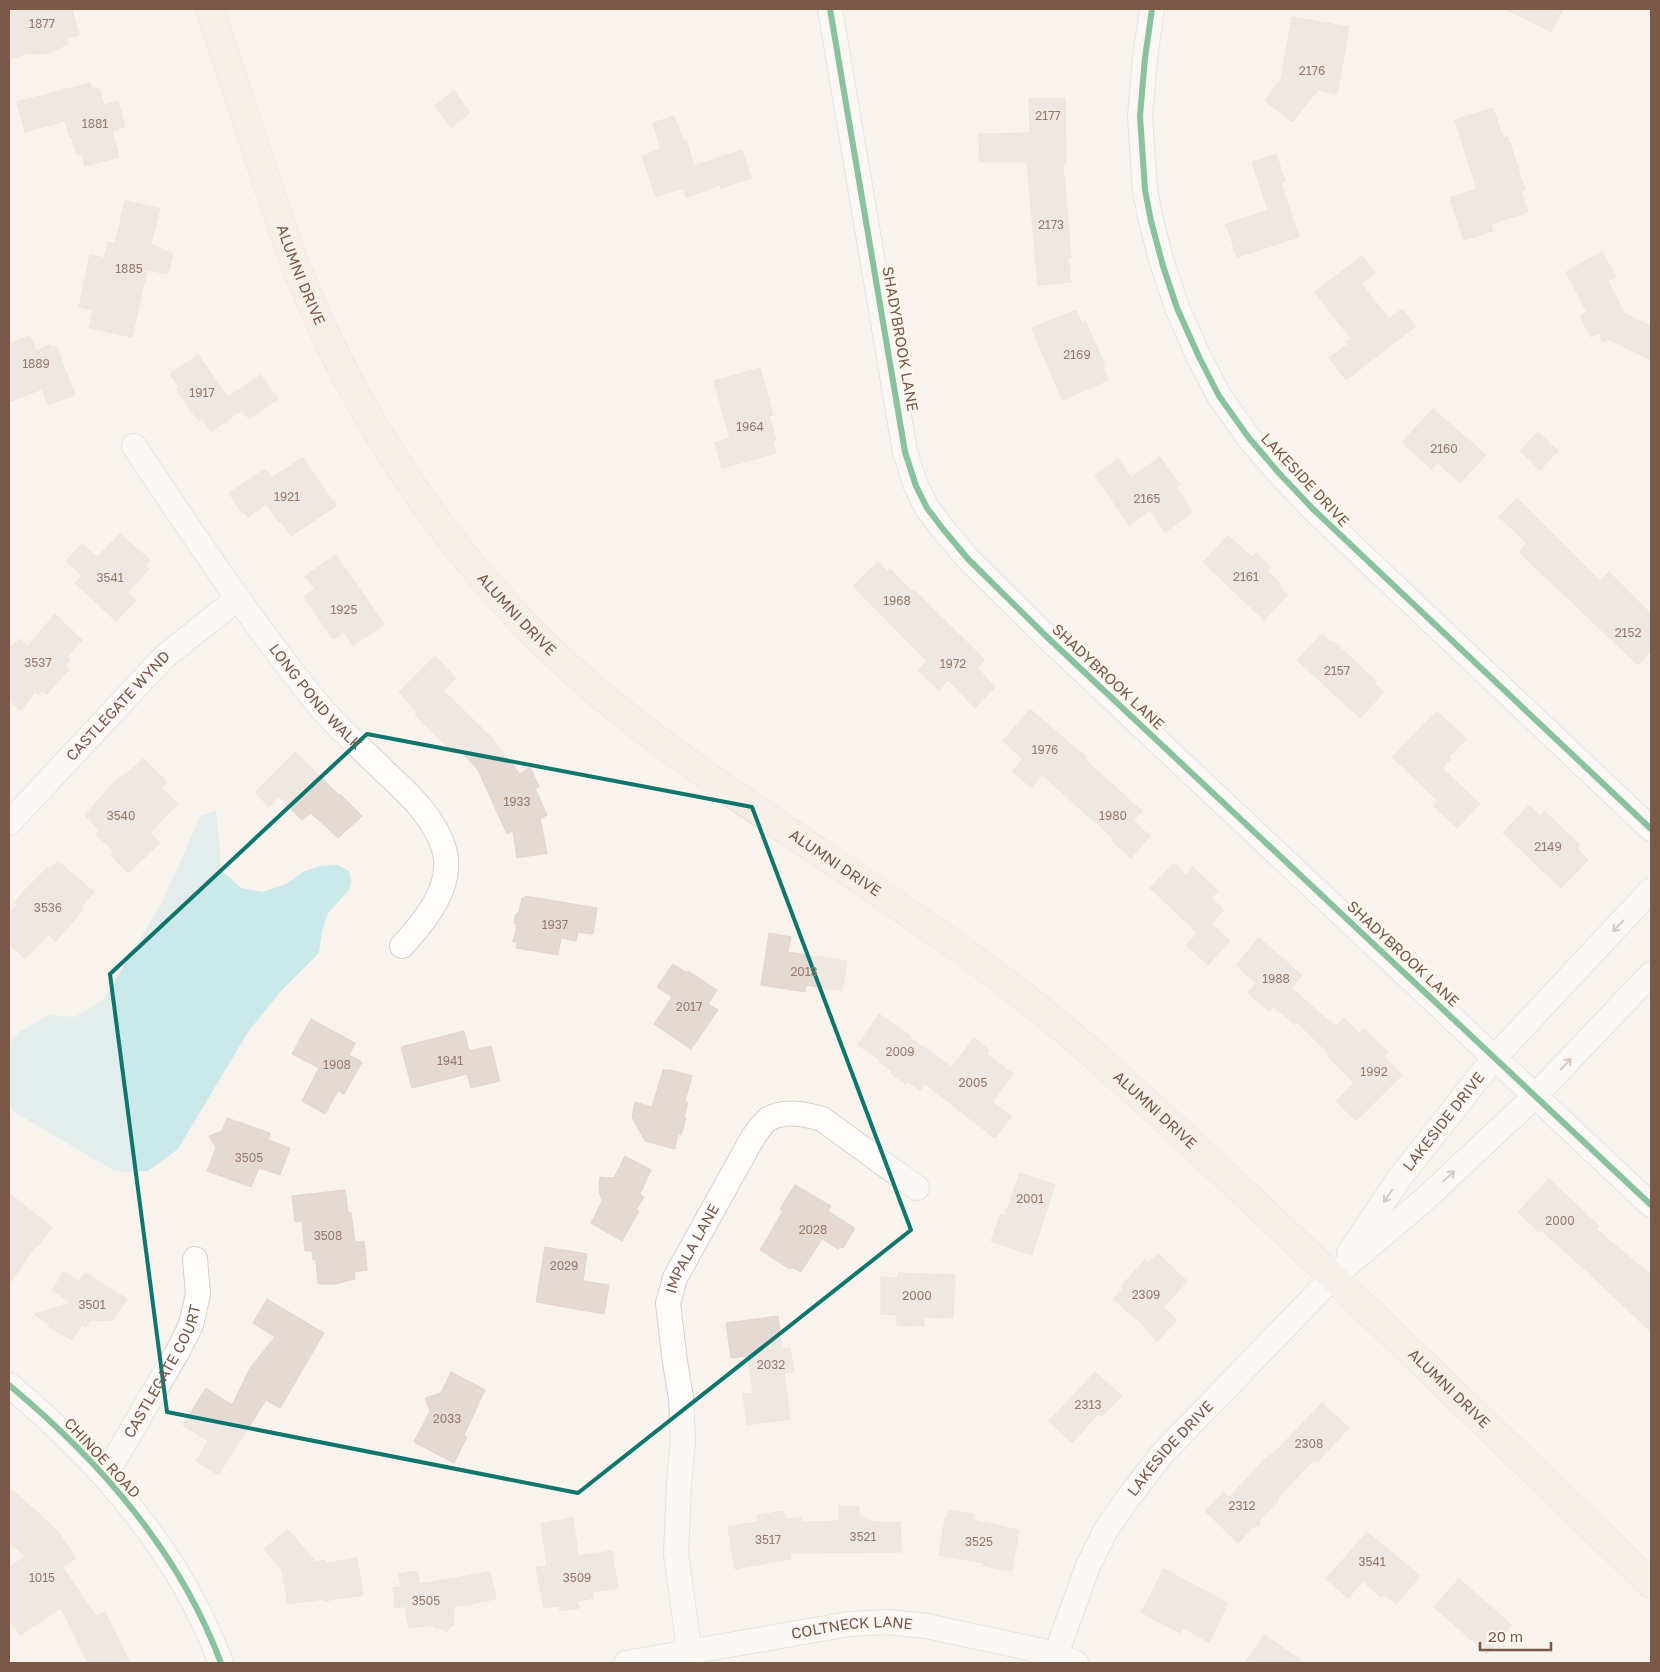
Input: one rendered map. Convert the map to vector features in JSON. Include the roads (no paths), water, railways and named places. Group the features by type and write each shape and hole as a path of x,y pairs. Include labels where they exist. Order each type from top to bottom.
{"main road":[{"name":"ALUMNI DRIVE","path":"210,9 296,266 328,342 373,426 397,464 446,534 487,582 548,648 631,720 698,769 944,939 1058,1023 1155,1110 1333,1277 1651,1584"}],"street":[{"name":"SHADYBROOK LANE","path":"830,9 906,452 916,486 927,508 968,559 1047,637 1651,1205"},
{"name":"LAKESIDE DRIVE","path":"1152,9 1140,116 1145,190 1151,221 1177,308 1199,357 1220,396 1278,472 1313,509 1651,830"},
{"name":"LONG POND WALK","path":"134,446 237,599 310,695 339,727 417,802 437,830 445,851 445,872 437,900 423,922 402,946"},
{"name":"CASTLEGATE WYND","path":"9,823 164,657 237,599"},
{"name":"LAKESIDE DRIVE","path":"1333,1277 1401,1176 1495,1058 1651,890"},
{"name":"LAKESIDE DRIVE","path":"1066,1659 1088,1566 1106,1530 1162,1454 1333,1277 1424,1200 1536,1095 1651,974"},
{"name":"IMPALA LANE","path":"690,1658 676,1554 683,1440 681,1398 668,1303 675,1278 752,1139 768,1120 787,1114 807,1114 822,1119 917,1188"},
{"name":"CASTLEGATE COURT","path":"105,1476 179,1349 190,1325 198,1294 196,1259"},
{"name":"CHINOE ROAD","path":"9,1385 41,1412 105,1476 140,1518 160,1546 194,1604 221,1663"},
{"name":"COLTNECK LANE","path":"626,1663 690,1658 849,1624 888,1622 926,1626 1066,1659"}],"water":[{"path":"216,811 220,869 241,888 263,892 286,884 303,872 320,866 338,865 349,871 351,881 349,890 328,913 322,931 319,953 280,992 248,1032 178,1149 148,1171 127,1172 113,1170 9,1109 9,1044 18,1033 48,1015 75,1017 103,1000 162,903 201,815"}]}
